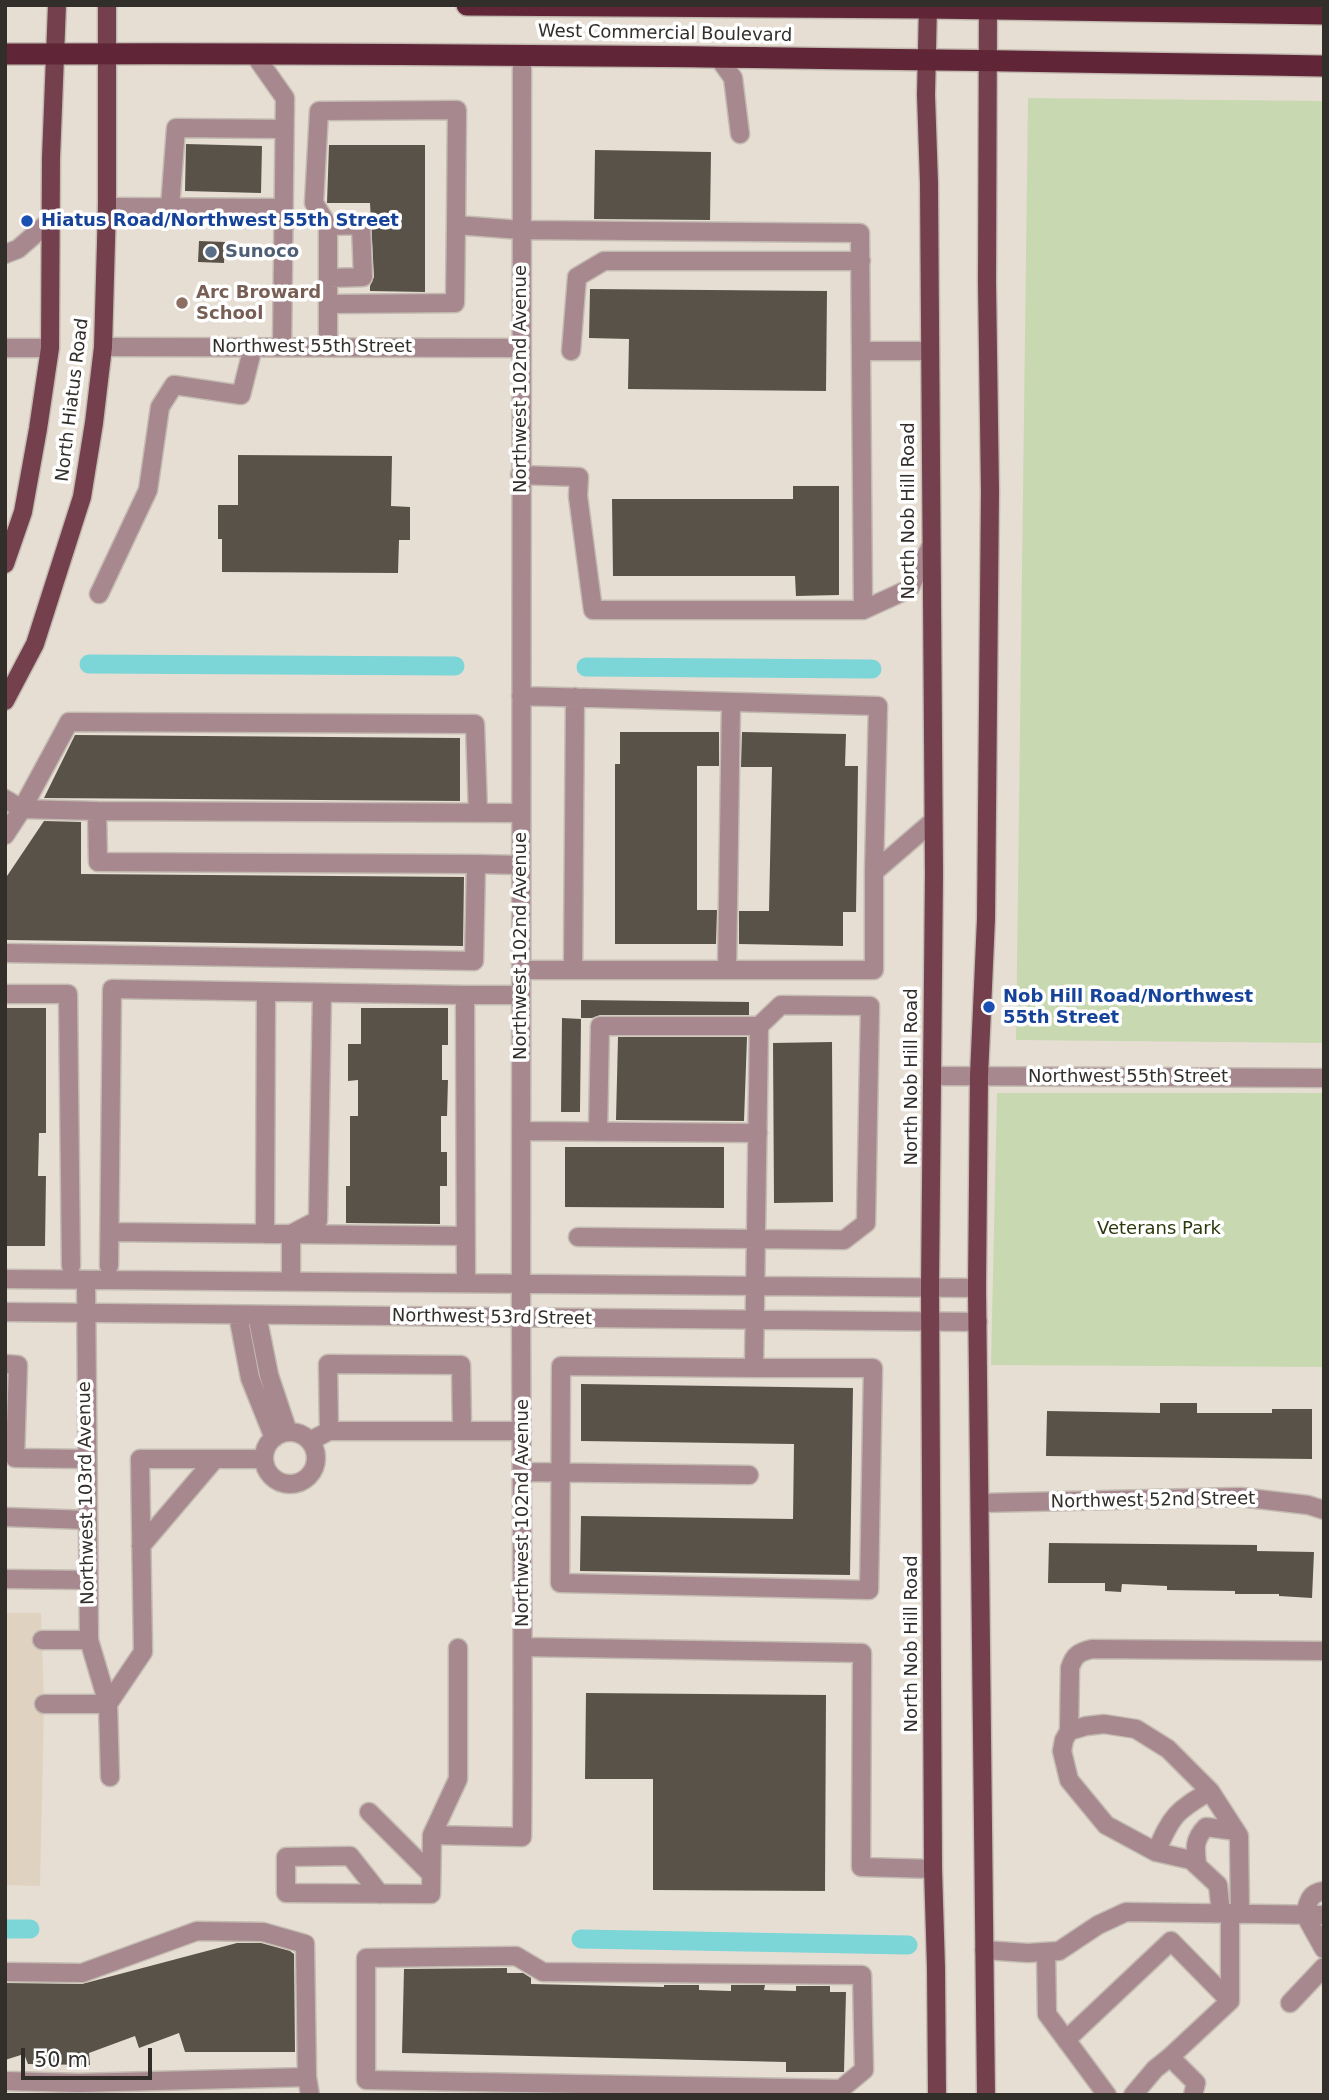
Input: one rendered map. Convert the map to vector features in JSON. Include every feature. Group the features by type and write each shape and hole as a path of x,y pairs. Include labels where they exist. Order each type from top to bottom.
{"highway":[{"name":"West Commercial Boulevard","path":"467,5 928,6 1324,14"},
{"name":"West Commercial Boulevard","path":"5,54 107,52 718,57 1324,66"}],"main road":[{"name":"North Hiatus Road","path":"5,564 23,512 50,348 50,221 57,5"},
{"name":"North Hiatus Road","path":"5,701 35,644 82,497 103,347 107,207 107,5"},
{"name":"North Nob Hill Road","path":"928,6 926,95 933,1076 930,1288 937,2095"},
{"path":"986,2095 977,1289 979,1076 986,892 990,491 986,255 988,7"}],"street":[{"path":"254,54 285,98 282,347"},
{"name":"Northwest 102nd Avenue","path":"432,1835 522,1837 522,56"},
{"path":"718,57 733,78 740,134"},
{"path":"328,304 454,303 457,110 319,111 314,203 328,226 328,278 328,304 328,347"},
{"path":"170,207 176,128 283,129"},
{"path":"107,207 283,208"},
{"path":"5,254 18,249 50,221"},
{"path":"328,226 361,225 363,277 328,278"},
{"path":"456,225 522,230 860,233 863,610"},
{"path":"571,351 577,277 604,261 861,261"},
{"name":"Northwest 55th Street","path":"103,347 520,348"},
{"path":"99,594 148,490 160,407 174,385 242,395 253,347"},
{"path":"5,348 50,348"},
{"path":"861,351 929,351"},
{"path":"520,475 579,477 578,496 593,610 863,610 909,589 930,548"},
{"path":"521,696 878,706 874,970 521,970"},
{"path":"573,970 575,697"},
{"path":"727,970 731,702"},
{"path":"5,835 69,722 475,724 478,813"},
{"path":"5,799 22,809 521,813"},
{"path":"97,811 98,862 521,865"},
{"path":"874,872 932,822"},
{"path":"5,953 474,961 476,864"},
{"path":"109,1266 112,989 521,995"},
{"path":"265,1234 267,992"},
{"path":"291,1234 318,1220 322,993"},
{"path":"5,994 68,994 71,1266"},
{"path":"465,995 466,1283"},
{"path":"578,1237 757,1238 844,1240 866,1223 870,1006 781,1005 760,1026 757,1238 754,1368"},
{"path":"598,1132 600,1026 760,1026"},
{"name":"Northwest 55th Street","path":"933,1076 1324,1078"},
{"path":"521,1131 758,1133"},
{"path":"110,1232 465,1236"},
{"path":"290,1280 291,1234"},
{"name":"Northwest 53rd Street","path":"5,1279 977,1289"},
{"name":"Northwest 103rd Avenue","path":"86,1280 89,1640 108,1704 110,1777"},
{"name":"Northwest 53rd Street","path":"5,1312 978,1322"},
{"path":"238,1315 250,1378 281,1435"},
{"path":"257,1315 281,1435"},
{"path":"5,1364 18,1364 10,1460 86,1459"},
{"path":"329,1431 328,1364 461,1365 462,1431"},
{"path":"561,1366 754,1368 873,1368 869,1590 559,1583 561,1366"},
{"path":"310,1441 329,1431 522,1431"},
{"path":"296,1433 310,1441 316,1456 312,1472 299,1482 283,1483 269,1474 264,1459 268,1444 281,1435 296,1433"},
{"path":"141,1546 215,1459"},
{"path":"44,1704 108,1704 143,1652 140,1460 264,1459"},
{"path":"523,1472 749,1475"},
{"name":"Northwest 52nd Street","path":"981,1503 1240,1497 1307,1505 1324,1510"},
{"path":"5,1517 87,1520"},
{"path":"5,1579 88,1580"},
{"path":"42,1640 89,1640"},
{"path":"524,1647 862,1653 861,1867 933,1869"},
{"path":"380,1894 350,1856 286,1857 286,1893 380,1894 431,1894 432,1835 458,1779 458,1648"},
{"path":"1230,1913 1219,1885 1196,1864 1191,1860 1156,1852 1106,1825 1069,1780 1062,1751 1069,1731 1070,1668 1073,1658 1092,1648 1324,1651"},
{"path":"1069,1731 1104,1724 1136,1729 1168,1749 1210,1791 1239,1836 1230,1913 1230,2001 1155,2069 1133,2095"},
{"path":"1156,1852 1177,1812 1210,1791"},
{"path":"369,1812 431,1874"},
{"path":"1196,1864 1195,1842 1206,1827 1236,1831"},
{"path":"1324,1891 1308,1899 1305,1915 1324,1949"},
{"path":"984,1950 1028,1953 1059,1951 1098,1925 1126,1912 1324,1915"},
{"path":"5,1972 82,1973 197,1931 263,1932 305,1944 308,2086 79,2089 5,2081"},
{"path":"1066,2040 1171,1941 1230,2001"},
{"path":"1046,1952 1047,2014 1107,2095"},
{"path":"516,1956 543,1972 862,1975 864,2070 841,2089 598,2090 366,2080 366,1958 516,1956"},
{"path":"1290,2003 1324,1967"},
{"path":"1170,2057 1196,2083 1192,2095"}],"shaded area":[{"path":"5,1613 41,1613 44,1704 40,1886 5,1885"}],"green space":[{"path":"1028,98 1324,101 1324,1043 1016,1040"},
{"name":"Veterans Park","path":"997,1093 1324,1093 1324,1367 991,1365"}],"building":[{"path":"186,144 262,146 261,193 185,191"},
{"path":"329,145 425,145 425,292 370,291 374,277 370,203 327,203"},
{"path":"595,150 711,152 710,220 594,219"},
{"name":"Sunoco","path":"199,241 225,242 224,263 198,262"},
{"path":"590,289 827,291 826,391 628,389 629,339 589,338"},
{"path":"238,455 392,456 391,506 410,507 410,540 399,540 398,573 222,572 218,505 238,505"},
{"path":"793,486 839,486 839,595 796,596 795,576 613,576 612,499 793,499"},
{"path":"620,732 719,732 719,766 697,766 697,910 717,910 716,944 615,944 615,764 620,764"},
{"path":"742,732 846,734 845,766 858,766 857,849 856,912 843,912 843,946 739,944 739,911 769,911 772,767 741,767"},
{"path":"75,735 460,738 460,801 44,798"},
{"path":"44,821 81,822 81,874 464,877 463,946 5,940 5,879"},
{"path":"581,1000 749,1002 749,1015 600,1015 581,1018"},
{"path":"5,1008 46,1008 46,1133 39,1133 38,1176 46,1176 45,1246 5,1246"},
{"path":"361,1008 448,1008 448,1045 442,1045 442,1080 448,1080 447,1116 441,1116 441,1152 447,1152 447,1186 440,1186 440,1224 346,1223 346,1186 350,1186 350,1116 358,1116 358,1080 348,1081 348,1044 361,1044"},
{"path":"562,1018 581,1019 580,1112 561,1112"},
{"path":"618,1037 747,1037 744,1121 616,1120"},
{"path":"832,1042 833,1202 774,1203 773,1043"},
{"path":"565,1147 724,1147 724,1208 565,1207"},
{"path":"581,1384 853,1388 850,1575 580,1571 581,1516 793,1519 794,1444 581,1441"},
{"path":"1160,1403 1197,1403 1197,1413 1272,1413 1272,1409 1312,1409 1312,1459 1046,1456 1047,1411 1160,1413"},
{"path":"1049,1543 1257,1545 1257,1551 1314,1552 1312,1598 1279,1594 1235,1594 1235,1591 1167,1590 1167,1586 1122,1584 1121,1592 1105,1591 1105,1583 1048,1583"},
{"path":"586,1693 826,1695 825,1891 653,1890 653,1779 585,1779"},
{"path":"237,1943 261,1943 294,1954 295,2052 185,2052 179,2033 139,2048 135,2036 89,2053 90,2065 28,2064 24,2054 5,2060 5,1983 82,1984"},
{"path":"507,1968 507,1973 523,1973 531,1978 531,1984 664,1987 699,1985 699,1990 731,1991 731,1985 765,1985 764,1990 796,1991 796,1986 830,1986 830,1992 846,1992 844,2072 786,2072 786,2062 402,2053 404,1969"}],"waterway":[{"path":"89,664 455,666"},
{"path":"586,667 872,669"},
{"path":"5,1929 30,1929"},
{"path":"581,1939 908,1945"}],"place":[{"name":"Hiatus Road/Northwest 55th Street","path":"27,221"},
{"name":"Sunoco","path":"211,252"},
{"name":"Arc Broward School","path":"182,303"},
{"name":"Nob Hill Road/Northwest 55th Street","path":"989,1007"}]}
